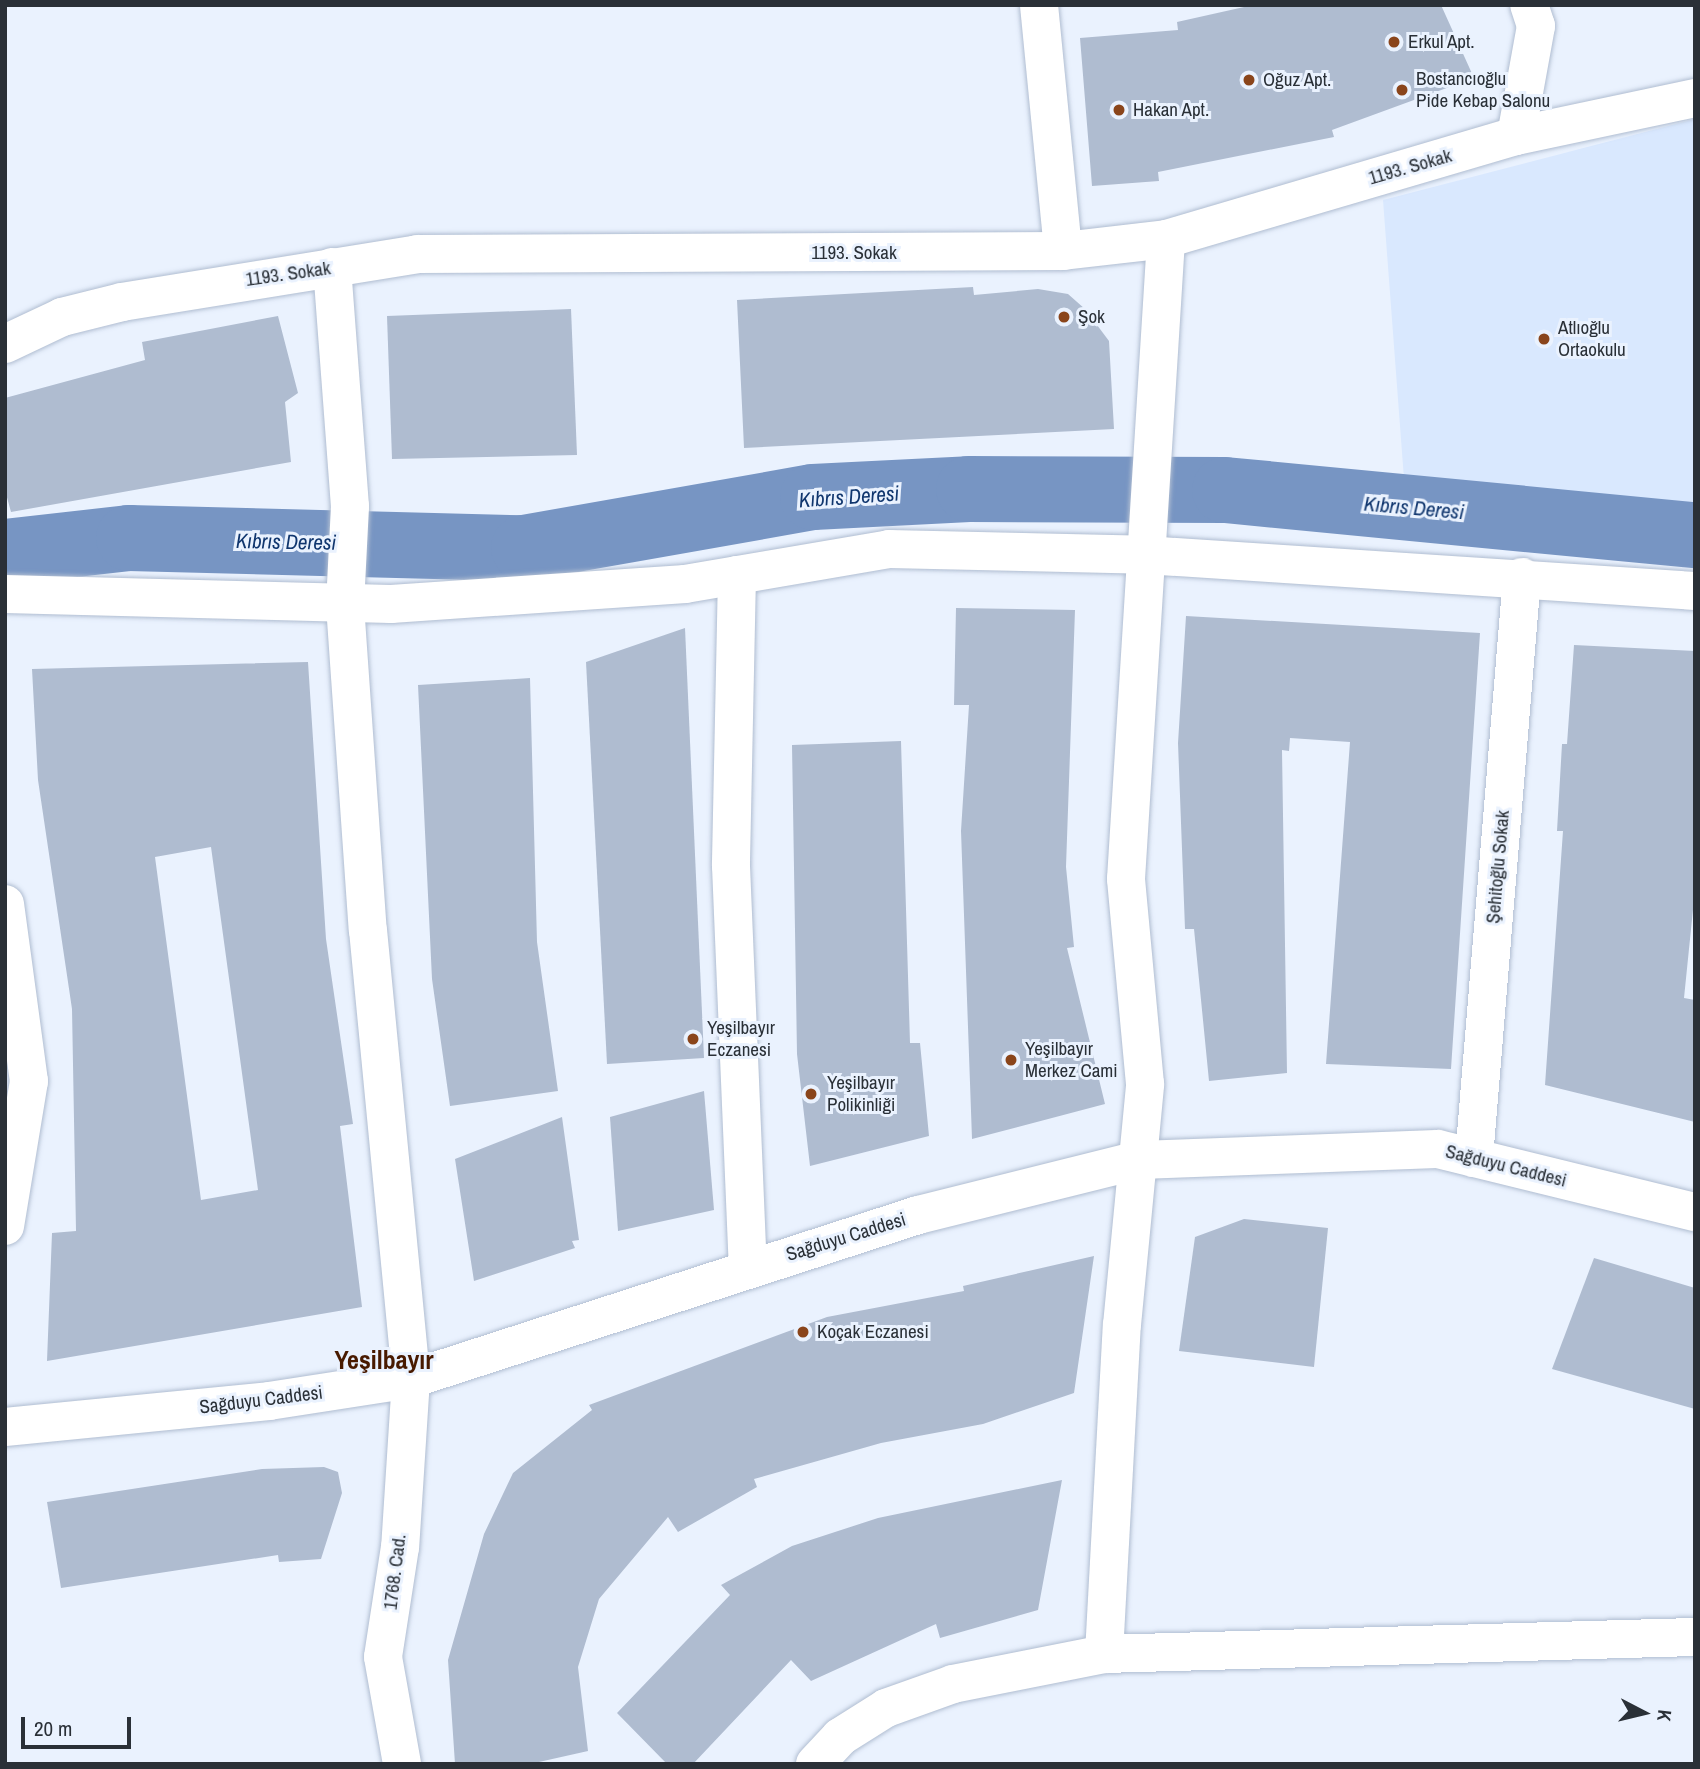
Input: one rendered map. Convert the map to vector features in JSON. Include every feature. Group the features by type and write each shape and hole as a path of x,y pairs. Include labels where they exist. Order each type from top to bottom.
{"street":[{"path":"1039,5 1063,251"},
{"path":"1516,136 1536,26 1529,5"},
{"name":"1193. Sokak","path":"11,333 122,302 417,254 1063,251 1166,239 1516,136 1695,98"},
{"path":"1104,1654 1107,1541 1146,1084 1126,879 1166,239"},
{"name":"1768. Cad.","path":"332,267 350,506 345,601 386,1167 411,1379 400,1547 383,1657 402,1764"},
{"path":"5,594 345,601 737,575 890,549 1145,555 1446,578 1521,577 1695,591"},
{"path":"737,575 731,866 748,1267"},
{"name":"Şehitoğlu Sokak","path":"1474,1158 1521,577"},
{"path":"5,904 29,1081 5,1226"},
{"name":"Sağduyu Caddesi","path":"5,1427 269,1401 411,1379 748,1267 918,1215 1139,1160 1438,1149 1695,1212"},
{"path":"815,1764 840,1737 886,1708 953,1684 1104,1654 1694,1639"}],"shaded area":[{"name":"Atlıoğlu Ortaokulu","path":"1695,119 1695,509 1404,479 1383,200"}],"building":[{"path":"1253,5 1441,5 1474,78 1332,130 1334,137 1158,172 1159,181 1092,186 1080,38 1178,30 1177,22"},
{"path":"973,287 974,295 1038,289 1068,294 1085,309 1109,341 1114,429 744,448 737,300"},
{"path":"571,309 577,455 392,459 387,316"},
{"path":"278,316 298,393 285,402 291,462 11,512 5,490 5,398 145,360 142,342"},
{"path":"956,608 1075,610 1066,867 1074,947 1067,948 1105,1104 972,1139 961,831 969,705 954,705"},
{"path":"1186,616 1480,633 1451,1069 1326,1064 1350,742 1290,738 1289,751 1282,750 1287,1073 1209,1081 1194,929 1185,929 1178,743"},
{"path":"685,628 704,1058 607,1064 586,662"},
{"path":"1574,645 1695,651 1695,890 1684,998 1695,1000 1695,1122 1545,1085 1563,831 1557,831 1562,744 1567,744"},
{"path":"308,662 326,939 353,1124 340,1126 362,1307 47,1361 52,1233 76,1231 72,1009 38,780 32,669","holes":["211,847 258,1190 201,1200 155,857"]},
{"path":"530,678 537,942 558,1091 450,1106 432,979 418,685"},
{"path":"901,741 910,1043 920,1043 929,1136 810,1166 797,1054 792,745"},
{"path":"704,1091 714,1210 618,1231 610,1117"},
{"path":"562,1117 579,1240 572,1241 575,1248 474,1281 455,1159"},
{"path":"1244,1219 1328,1228 1314,1367 1179,1351 1195,1237"},
{"path":"1094,1256 1074,1393 983,1424 881,1443 754,1479 757,1487 678,1532 668,1517 599,1599 578,1667 588,1751 530,1764 455,1764 448,1660 484,1534 513,1473 592,1410 589,1405 827,1317 964,1291 963,1286"},
{"path":"1594,1258 1695,1288 1695,1409 1552,1369"},
{"path":"324,1467 338,1472 342,1493 321,1559 279,1562 278,1555 61,1588 47,1502 262,1469"},
{"path":"1062,1480 1038,1610 940,1638 936,1624 811,1681 791,1660 693,1764 667,1764 617,1713 730,1595 721,1585 792,1546 878,1518"}],"waterway":[{"name":"Kıbrıs Deresi","path":"5,552 129,538 524,548 813,497 969,489 1225,490 1695,535"}],"place":[{"name":"Erkul Apt.","path":"1394,42"},
{"name":"Oğuz Apt.","path":"1249,80"},
{"name":"Bostancıoğlu Pide Kebap Salonu","path":"1402,90"},
{"name":"Hakan Apt.","path":"1119,110"},
{"name":"Şok","path":"1064,317"},
{"name":"Atlıoğlu Ortaokulu","path":"1544,339"},
{"name":"Yeşilbayır Eczanesi","path":"693,1039"},
{"name":"Yeşilbayır Merkez Cami","path":"1011,1060"},
{"name":"Yeşilbayır Polikinliği","path":"811,1094"},
{"name":"Koçak Eczanesi","path":"803,1332"}],"district":[{"name":"Yeşilbayır","path":"384,1360"}]}
